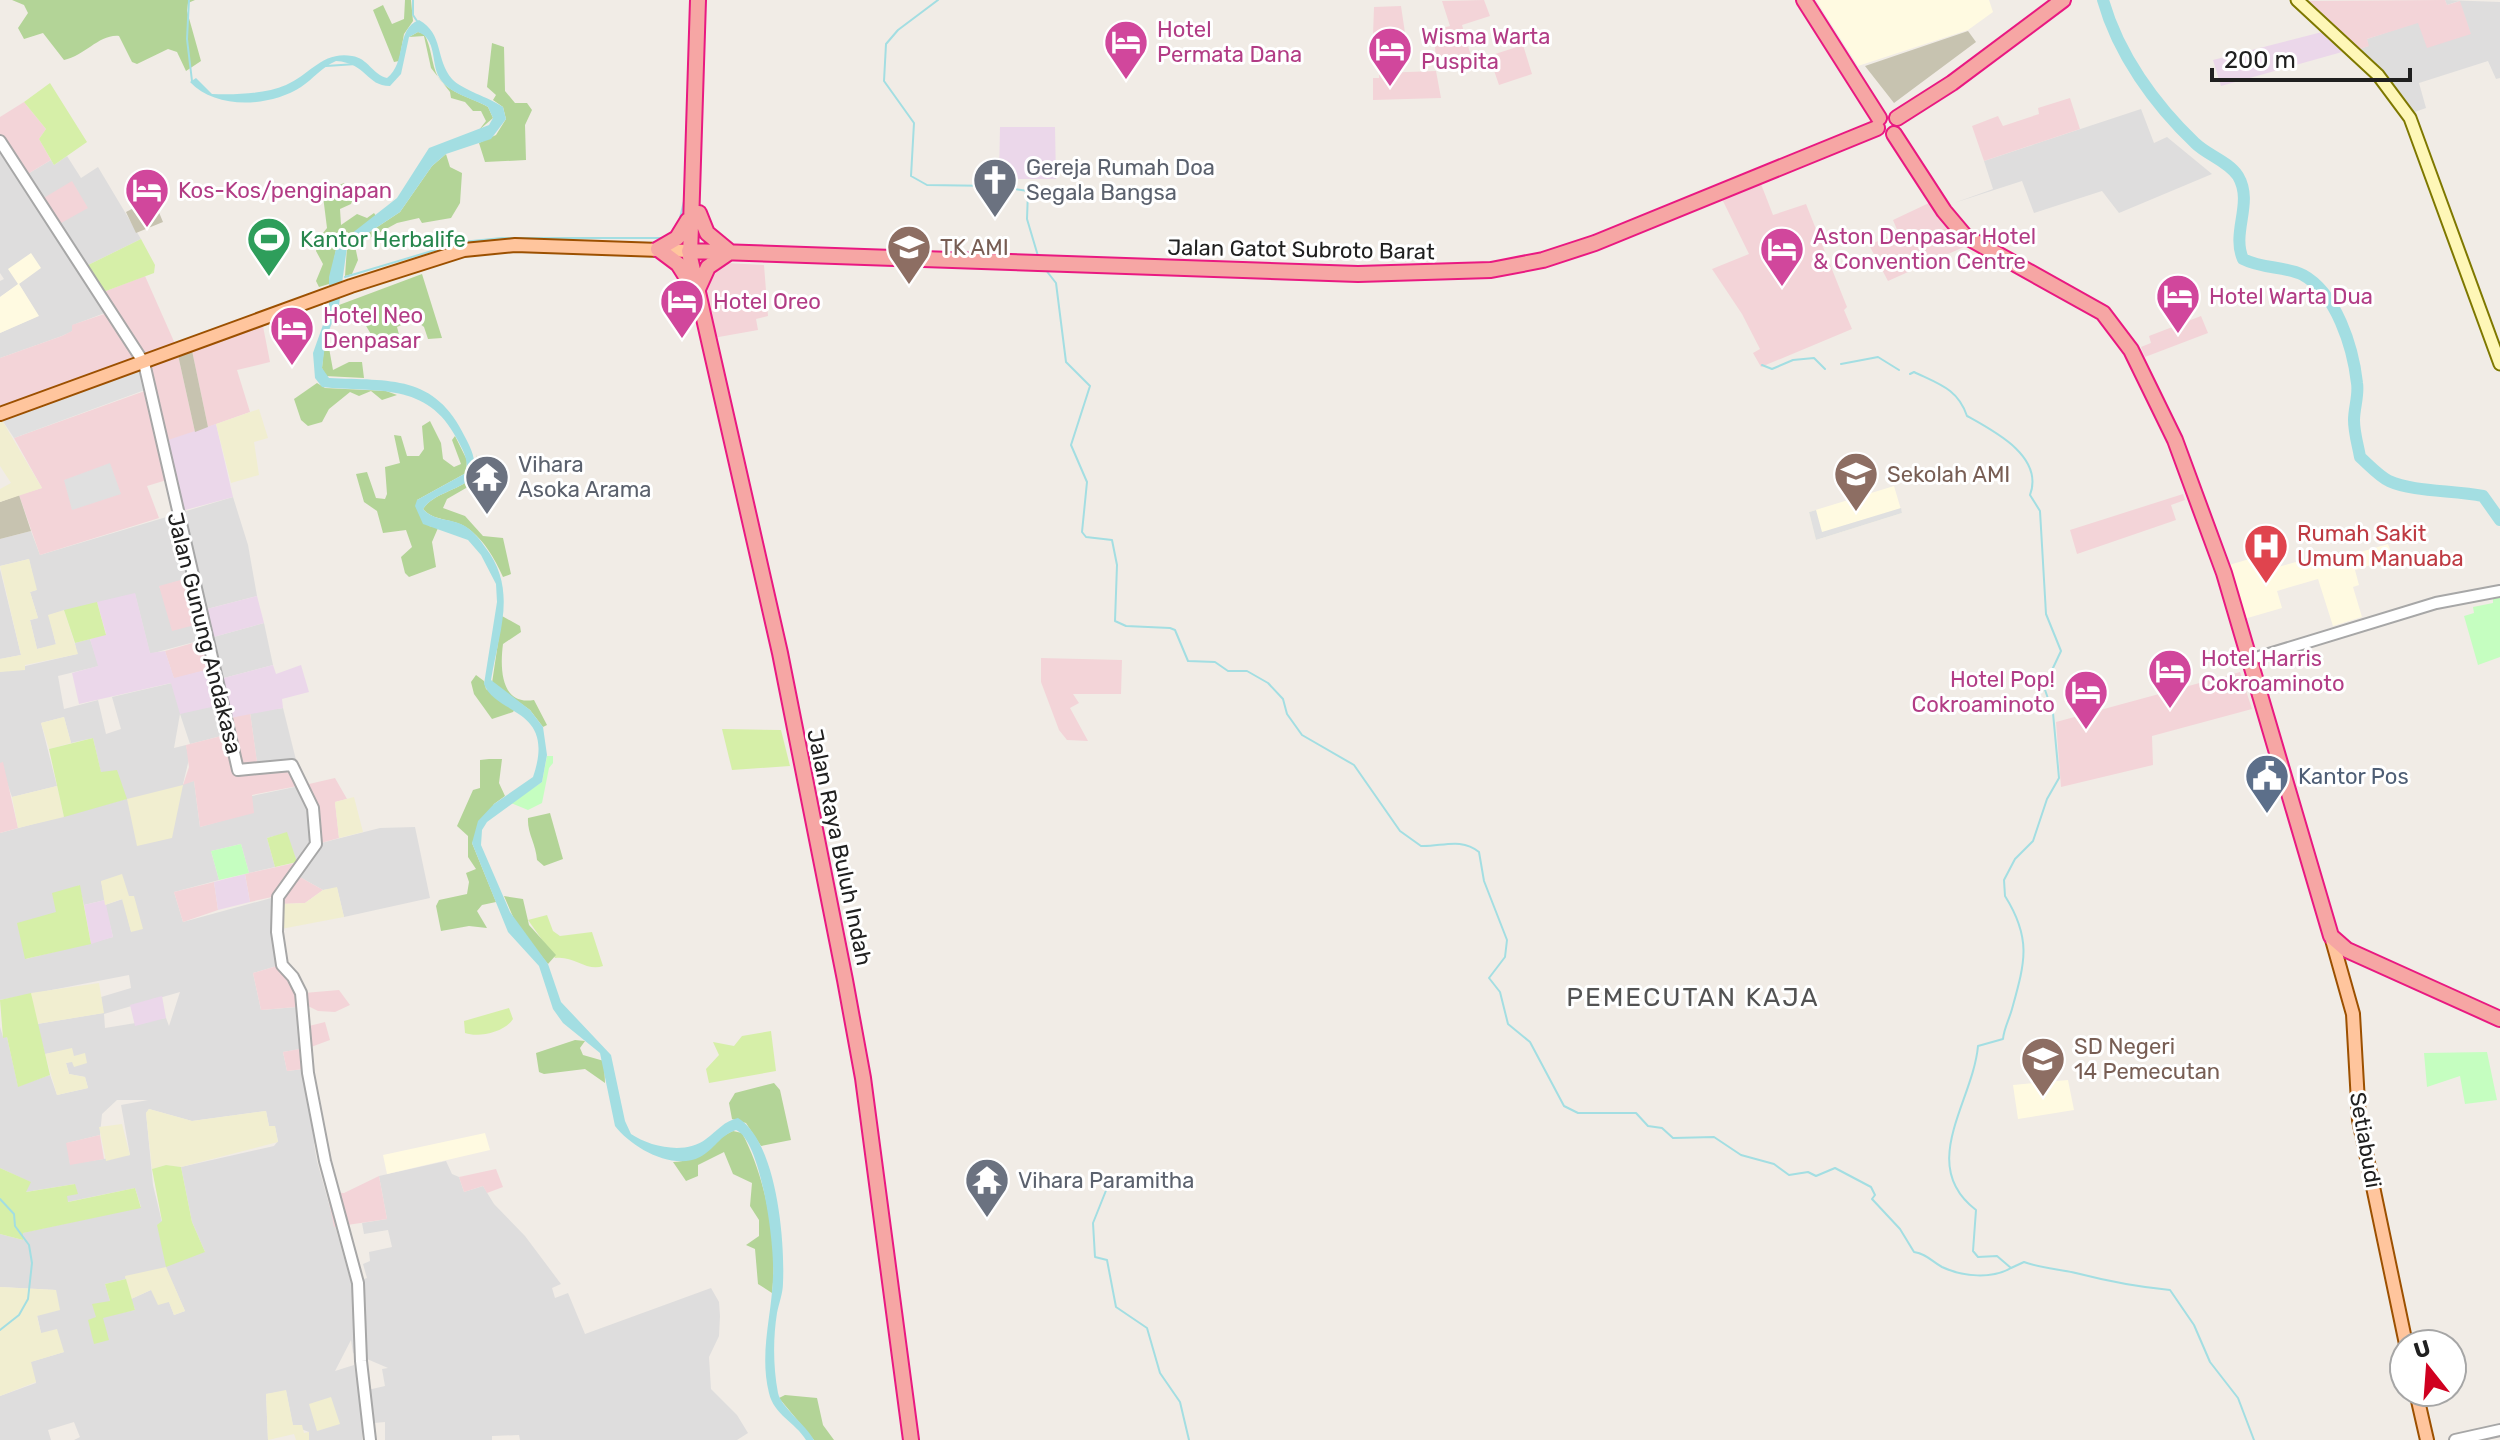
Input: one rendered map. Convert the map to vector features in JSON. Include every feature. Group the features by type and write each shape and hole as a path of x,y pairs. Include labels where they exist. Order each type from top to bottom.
{"highway":[{"path":"697,293 708,267 730,252 704,228 695,212 698,0"},
{"path":"697,293 678,264 658,249 672,243 695,212 706,0"},
{"path":"1804,0 1885,135 1894,134 1899,128 1897,118"},
{"path":"1897,118 1952,83 2063,0"},
{"path":"1878,123 1886,114 1897,118"},
{"name":"Jalan Gatot Subroto Barat","path":"694,251 1358,274 1491,270 1543,260 1595,243 1878,123"},
{"path":"1894,134 1944,211 1965,236 2103,313 2116,326 2177,446 2223,569 2331,936 2353,952 2500,1019"},
{"name":"Jalan Raya Buluh Indah","path":"695,212 693,269 697,293 780,653 863,1078 911,1440"}],"main road":[{"path":"2297,0 2378,75 2410,118 2500,364"},
{"path":"0,414 430,259 490,246 694,251"},
{"name":"Setiabudi","path":"2331,936 2355,1023 2359,1120 2403,1328"},
{"path":"2340,966 2353,952"},
{"path":"2420,1408 2427,1440"}],"street":[{"path":"0,141 144,363"},
{"name":"Jalan Gunung Andakasa","path":"144,363 238,770 292,765 313,808 316,844 278,897 277,932 282,965 301,993 308,1073 325,1161 358,1283 361,1361 370,1440"},
{"path":"2249,660 2436,603 2500,591"},
{"path":"2455,1440 2500,1430"}],"shaded area":[{"path":"1484,0 1490,16 1462,25 1471,56 1436,63 1434,30 1450,26 1442,1"},
{"path":"1816,0 1989,0 1993,12 1968,30 1858,66"},
{"path":"2445,0 2500,2 2500,78 2496,79 2488,61 2419,83 2426,108 2412,113 2360,49 2368,46 2367,39 2418,22 2459,1 2447,5"},
{"path":"2445,0 2447,5 2460,1 2471,34 2427,48 2418,23 2367,39 2369,46 2360,49 2308,1"},
{"path":"1401,6 1405,33 1373,35 1374,7"},
{"path":"1968,31 1976,42 1894,103 1865,66"},
{"path":"2322,32 2342,52 2221,86 2213,60"},
{"path":"1523,45 1532,74 1499,85 1489,56"},
{"path":"1436,71 1441,98 1373,100 1373,78 1379,78 1379,73"},
{"path":"2070,98 2080,129 1984,161 1972,126 1998,116 2003,126 2039,114 2038,108"},
{"path":"24,102 46,129 39,139 51,160 21,178 0,143 0,117"},
{"path":"2141,109 2154,143 2167,137 2212,174 2119,213 2102,191 2034,213 2022,181 1954,203 1993,189 1984,161"},
{"path":"1000,127 1055,127 1056,179 999,179"},
{"path":"0,143 21,178 51,160 54,165 67,156 81,178 98,167 141,239 80,269 110,311 73,325 73,331 62,336 0,358 0,333 38,316 19,284 0,297 0,281 4,279 0,273"},
{"path":"72,181 88,208 54,227 37,202"},
{"name":"Aston Denpasar Hotel & Convention Centre","path":"1761,184 1773,215 1806,204 1847,307 1844,310 1852,329 1761,367 1753,353 1760,349 1742,314 1712,269 1749,254 1722,199"},
{"path":"153,198 163,222 136,233 126,212"},
{"path":"1929,203 1966,246 1888,281 1869,245 1898,232 1893,220"},
{"path":"31,253 41,268 19,284 39,316 0,333 0,297 18,284 8,269"},
{"path":"718,265 764,265 768,316 756,319 758,330 713,338 705,282"},
{"path":"145,276 176,346 195,432 165,442 170,479 147,486 159,518 40,555 19,495 42,488 14,438 153,388 0,418 0,358 62,336 72,331 72,325 110,312 98,294"},
{"path":"261,316 270,362 237,370 250,412 208,427 190,341"},
{"name":"Hotel Warta Dua","path":"2201,316 2208,333 2145,357 2141,347 2151,343 2149,336"},
{"path":"190,341 208,427 195,432 176,346"},
{"path":"148,364 153,387 14,438 0,417"},
{"path":"259,409 268,438 254,442 259,475 231,483 216,424"},
{"path":"0,417 42,488 0,502 0,489 11,483 0,466"},
{"path":"216,424 233,497 178,512 165,441"},
{"path":"110,463 121,494 72,510 64,480"},
{"name":"Sekolah AMI","path":"1894,486 1902,513 1816,540 1809,512"},
{"path":"2183,494 2185,500 2171,505 2176,520 2077,554 2070,530"},
{"path":"19,495 31,531 0,539 0,502"},
{"path":"233,497 248,545 257,596 203,610 195,576 159,587 206,622 210,638 264,623 273,665 220,679 209,638 150,654 135,594 49,615 56,645 37,649 30,620 38,618 30,592 36,590 29,559 0,566 0,539 31,531 40,555"},
{"path":"1901,508 1902,513 1816,540 1809,512 1816,510 1822,532"},
{"name":"Rumah Sakit Umum Manuaba","path":"2388,544 2393,558 2355,570 2359,585 2353,587 2362,617 2333,626 2318,579 2277,591 2282,608 2244,619 2229,565 2280,550 2278,567 2321,555 2323,563"},
{"path":"29,559 37,590 30,592 38,618 30,620 37,649 56,644 48,615 64,610 78,654 25,665 25,670 0,672 0,659 21,655 0,566"},
{"path":"0,569 21,655 0,659"},
{"path":"195,576 206,622 172,631 159,586"},
{"path":"135,593 150,653 165,651 174,678 217,667 220,679 273,665 276,674 301,665 309,692 282,699 283,708 230,718 225,704 180,714 171,683 79,704 72,673 98,666 90,639 106,634 97,602"},
{"path":"257,596 264,623 210,638 203,610"},
{"path":"210,638 217,667 174,679 165,651"},
{"path":"90,639 99,666 58,676 64,709 98,700 106,734 121,729 112,697 172,683 225,704 233,733 190,744 180,714 174,748 186,745 189,759 183,784 194,781 200,827 228,819 252,796 309,784 319,808 321,843 380,828 415,827 430,898 344,917 337,888 323,890 298,876 307,860 297,862 286,833 267,838 275,867 249,873 241,844 211,851 219,880 174,892 183,922 282,895 281,929 287,963 253,973 261,1010 309,1006 311,1047 283,1052 287,1071 312,1068 325,1131 314,1144 317,1161 351,1283 367,1278 363,1264 370,1261 369,1252 392,1247 388,1230 364,1234 362,1223 387,1219 379,1176 446,1161 452,1174 459,1177 464,1192 483,1186 494,1204 525,1236 561,1284 552,1288 555,1298 568,1293 585,1334 711,1288 719,1302 720,1316 719,1336 709,1357 711,1389 737,1415 748,1433 737,1440 520,1440 519,1435 492,1436 492,1440 385,1440 385,1422 363,1424 362,1440 309,1440 309,1432 293,1426 286,1391 266,1394 268,1440 74,1440 80,1437 74,1422 48,1430 51,1440 0,1440 0,1396 36,1383 30,1362 64,1352 41,1333 37,1315 56,1290 0,1287 0,1234 23,1240 22,1233 141,1207 135,1188 67,1202 66,1196 75,1184 25,1192 30,1182 0,1168 0,1027 3,1037 7,1037 18,1086 50,1075 57,1095 88,1088 85,1077 69,1074 66,1063 73,1061 72,1049 45,1054 37,1024 103,1013 101,997 131,988 129,975 0,1000 0,833 126,799 101,773 93,738 71,743 64,717 41,723 57,786 12,797 0,763 0,672 77,654 75,643","holes":["101,881 129,897 134,896 131,931 123,899 105,905 113,937 26,959 79,885 84,905 105,900","180,992 169,1026 166,1018 105,1028 104,1014","117,1100 148,1100 121,1105 130,1155 70,1164 67,1143 100,1135 102,1114","149,1109 192,1121 266,1111 269,1126 275,1127 278,1141 274,1146 181,1167 192,1222 205,1252 162,1222 153,1185 146,1113","125,1277 173,1284 185,1311 174,1315 169,1302 151,1290 131,1299 135,1310 96,1318 110,1301 105,1284","351,1340 353,1353 388,1368 382,1369 385,1386 359,1392 354,1365 335,1371"]},
{"path":"1041,658 1122,660 1121,694 1073,694 1079,703 1070,708 1088,741 1067,740 1059,730 1041,682"},
{"path":"2240,672 2252,709 2152,736 2153,765 2061,787 2056,722"},
{"path":"283,708 297,764 258,770 250,712"},
{"path":"250,712 258,769 297,764 309,784 335,778 347,799 335,802 339,838 321,843 319,808 308,784 252,795 254,813 200,827 194,781 183,785 189,767 186,745 233,733 230,718"},
{"path":"64,717 71,743 49,749 41,723"},
{"path":"3,762 18,828 0,833 0,763"},
{"path":"183,785 172,838 137,846 127,799"},
{"path":"57,786 64,817 18,828 12,797"},
{"path":"354,797 363,832 339,838 335,802"},
{"path":"308,860 298,876 323,890 305,903 281,904 281,895 250,902 245,874"},
{"path":"122,874 129,896 134,896 143,929 131,932 122,899 105,905 101,881"},
{"path":"245,874 250,902 218,910 214,882"},
{"path":"214,882 218,910 183,922 174,892"},
{"path":"337,887 344,917 281,929 281,904 305,903 323,890"},
{"path":"105,900 113,937 91,944 84,905"},
{"path":"287,963 304,993 339,990 350,1005 335,1012 318,1011 308,1006 261,1010 253,973"},
{"path":"99,983 104,1013 37,1024 31,993"},
{"path":"162,996 166,1018 135,1026 130,1005"},
{"path":"325,1022 330,1040 311,1047 312,1068 287,1071 283,1052 310,1047 309,1026"},
{"path":"72,1048 74,1056 85,1053 87,1063 74,1067 72,1062 66,1063 69,1074 85,1077 88,1088 57,1095 45,1054"},
{"name":"SD Negeri 14 Pemecutan","path":"2068,1080 2074,1110 2018,1119 2013,1085"},
{"path":"149,1109 192,1121 266,1111 269,1126 275,1126 278,1142 181,1167 166,1165 152,1169 146,1113"},
{"path":"122,1124 130,1155 106,1161 99,1127"},
{"path":"485,1133 490,1150 387,1174 383,1155"},
{"path":"100,1135 104,1159 70,1165 66,1143"},
{"path":"496,1169 503,1187 487,1193 483,1186 464,1192 459,1177"},
{"path":"379,1176 387,1219 334,1227 327,1192 344,1193"},
{"path":"166,1267 185,1311 174,1315 169,1302 158,1305 151,1290 131,1299 125,1276"},
{"path":"0,1287 56,1290 60,1310 37,1316 41,1333 57,1329 64,1352 31,1362 36,1382 0,1396"},
{"path":"286,1390 293,1425 302,1425 304,1433 309,1432 309,1440 296,1440 294,1434 268,1440 266,1394"},
{"path":"331,1397 340,1424 317,1431 309,1404"}],"green space":[{"path":"12,0 195,0 188,3 187,11 201,61 186,71 177,52 168,49 137,64 132,62 119,36 105,38 64,60 43,33 24,39 18,28 28,13 24,5"},
{"path":"405,0 411,0 413,21 404,34 399,61 394,62 373,10 383,5 392,24 404,19"},
{"path":"418,32 424,34 427,39 438,77 431,68 424,36 409,37"},
{"path":"492,43 504,47 505,91 515,103 527,103 532,110 525,125 526,160 485,162 479,143 496,135 506,119 503,107 493,100 496,95 487,87"},
{"path":"50,83 87,142 54,165 39,139 46,129 24,102"},
{"path":"443,83 488,107 493,118 479,130 486,121 481,111 473,111 465,102 451,98"},
{"path":"446,154 450,167 462,173 460,203 451,218 422,223 419,218 397,223 355,246 358,260 352,274 345,276 347,247 400,212 432,166"},
{"path":"344,183 354,195 351,204 340,209 341,225 357,214 367,218 374,213 376,216 337,245 329,284 319,287 316,281 323,264 316,251 319,238 327,228 323,196 328,190"},
{"path":"141,239 155,265 154,273 98,294 80,269"},
{"path":"422,274 442,338 428,339 424,327 414,319 397,327 402,346 391,350 375,341 362,319 334,323 339,305"},
{"path":"324,347 329,348 333,370 349,362 362,362 364,378 325,376 322,368"},
{"path":"317,383 325,388 386,391 397,395 382,400 371,391 359,396 350,392 329,409 322,422 308,426 301,420 294,399"},
{"path":"430,421 441,443 443,459 454,467 461,464 452,440 455,436 467,460 466,473 417,500 429,526 438,528 432,542 436,567 409,577 401,557 412,547 406,530 383,533 377,511 364,502 356,474 367,472 376,498 385,499 385,467 400,463 394,435 401,436 407,456 419,456 424,449 422,426"},
{"path":"477,454 473,484 447,499 443,508 465,516 483,536 503,538 511,574 503,577 487,548 471,530 459,523 432,516 423,509 433,499 472,478"},
{"path":"2500,596 2500,657 2478,665 2464,616 2474,613 2473,607 2493,603 2493,597"},
{"path":"97,602 106,635 75,643 64,610"},
{"path":"502,616 520,626 521,632 503,644 505,683 514,697 534,700 547,725 543,727 530,710 492,683"},
{"path":"476,675 484,681 486,689 515,709 513,712 492,719 474,694 471,682"},
{"path":"722,729 781,730 790,766 732,770"},
{"path":"93,738 101,772 117,770 127,799 64,817 49,749"},
{"path":"547,756 553,756 553,763 549,768 542,803 528,810 511,803 542,782"},
{"path":"502,759 499,783 505,796 494,804 472,843 496,902 482,905 477,911 487,928 469,926 441,931 436,906 439,900 467,894 469,882 466,873 476,869 468,857 468,836 457,826 473,790 480,788 480,760"},
{"path":"550,813 563,859 544,866 537,860 528,818"},
{"path":"287,832 297,862 275,867 267,838"},
{"path":"241,844 249,873 219,880 211,851"},
{"path":"80,885 91,944 25,959 17,923 56,912 52,893"},
{"path":"504,896 523,899 529,925 556,955 548,964 517,926"},
{"path":"547,915 553,931 560,936 592,932 603,966 591,967 555,958 528,920"},
{"path":"31,993 50,1075 18,1087 7,1037 3,1038 0,1000"},
{"path":"509,1008 513,1019 504,1027 484,1034 465,1033 464,1021"},
{"path":"771,1031 776,1071 709,1083 706,1069 719,1055 713,1042 734,1046 742,1036"},
{"path":"575,1040 585,1041 580,1048 583,1055 604,1061 605,1083 585,1069 539,1072 536,1053"},
{"path":"2487,1052 2497,1100 2465,1104 2460,1076 2427,1087 2424,1053"},
{"path":"774,1083 780,1090 791,1140 761,1146 746,1123 732,1119 729,1103 735,1093"},
{"path":"733,1131 742,1133 764,1190 773,1253 772,1293 758,1284 755,1249 746,1245 759,1236 759,1220 750,1206 752,1183 733,1174 724,1152 698,1165 698,1176 686,1181 673,1162 691,1159"},
{"path":"166,1165 181,1167 192,1222 205,1252 166,1267 157,1225 162,1221 152,1169"},
{"path":"0,1168 31,1182 26,1192 75,1184 78,1194 67,1196 68,1202 135,1188 141,1208 23,1233 23,1240 0,1234"},
{"path":"126,1279 135,1310 103,1318 109,1340 94,1344 88,1320 96,1317 92,1304 110,1301 105,1284"},
{"path":"785,1395 817,1398 823,1425 834,1440 814,1440 779,1398"}],"water":[{"path":"419,20 432,32 452,79 503,107 506,119 491,139 446,154 432,166 400,212 347,247 339,305 326,338 322,368 329,378 391,381 425,391 453,416 470,447 474,462 472,478 433,499 423,509 432,516 469,529 495,563 504,595 491,680 530,710 543,727 547,755 542,782 487,822 482,830 481,845 510,912 548,964 561,1002 611,1055 625,1121 631,1134 658,1146 689,1147 738,1118 751,1130 762,1148 776,1194 782,1243 783,1287 774,1342 778,1393 814,1440 806,1440 780,1413 769,1393 765,1363 773,1276 772,1243 760,1174 745,1138 736,1130 700,1157 678,1161 654,1155 622,1134 615,1126 600,1053 563,1023 553,1009 539,966 508,932 472,843 478,821 494,804 533,777 538,754 537,737 531,725 500,702 484,684 497,602 496,584 481,555 468,540 423,524 415,506 417,500 466,473 463,451 445,420 416,399 381,391 322,387 315,378 313,353 329,308 329,277 337,245 397,198 429,148 489,125 493,118 488,107 443,83 428,40 418,32 409,37 401,74 390,86 376,82 354,66 336,61 288,94 259,102 228,101 214,97 190,82 196,78 212,94 259,92 286,85 324,60 342,55 358,57 387,78 397,64 407,31"}],"waterway":[{"path":"189,0 187,39 192,81"},
{"path":"413,0 413,15 417,21"},
{"path":"690,47 691,0"},
{"path":"938,0 898,30 886,44 884,81 914,123 911,176 927,185 995,186 1028,191 1027,219 1038,256"},
{"path":"2103,0 2118,40 2152,95 2195,143 2229,166 2238,176 2244,197 2239,238 2243,259 2303,275 2315,283 2334,308 2347,338 2355,369 2354,425 2360,457 2382,476 2399,485 2483,496 2500,520"},
{"path":"326,66 356,64"},
{"path":"679,222 685,197"},
{"path":"345,277 462,242 502,238 661,238"},
{"path":"1045,269 1056,283 1066,362 1090,386 1071,445 1087,482 1082,532 1086,537 1112,540 1117,565 1115,621 1126,626 1175,630 1188,661 1215,662 1228,671 1247,671 1268,683 1283,699 1287,714 1302,735 1354,765 1400,831 1421,846 1458,844 1479,852 1484,881 1507,940 1505,957 1489,978 1500,992 1508,1024 1530,1042 1564,1106 1578,1113 1636,1113 1648,1126 1662,1128 1673,1138 1714,1137 1741,1155 1774,1164 1789,1175 1808,1172 1816,1176 1835,1168 1871,1187 1875,1195 1872,1199 1900,1229 1914,1252 1942,1267 1968,1275 1995,1274 2011,1268"},
{"path":"1841,364 1878,357 1899,370"},
{"path":"1762,365 1772,369 1793,360 1814,358 1825,369"},
{"path":"1910,374 1914,372 1953,393 1967,416 2015,447 2030,469 2033,481 2030,495 2040,511 2046,614 2061,651 2044,687 2053,713 2059,778 2047,799 2033,841 2015,859 2004,880 2005,896 2023,938 2020,978 2003,1039 1978,1046 1949,1153 1951,1173 1959,1192 1976,1210 1973,1251 1978,1257 1997,1256 2011,1268 2024,1262 2114,1282 2170,1290 2194,1325 2210,1362 2238,1398 2254,1440"},
{"path":"1097,1172 1107,1188 1093,1223 1095,1257 1107,1260 1116,1307 1147,1328 1160,1373 1180,1402 1189,1440"},
{"path":"0,1199 14,1214 15,1226 29,1245 32,1263 28,1299 19,1315 0,1330"}],"place":[{"name":"Hotel Permata Dana","path":"1126,81"},
{"name":"Wisma Warta Puspita","path":"1390,88"},
{"name":"Gereja Rumah Doa Segala Bangsa","path":"995,219"},
{"name":"Kos-Kos/penginapan","path":"147,229"},
{"name":"Kantor Herbalife","path":"269,278"},
{"name":"TK AMI","path":"909,286"},
{"name":"Aston Denpasar Hotel & Convention Centre","path":"1782,288"},
{"name":"Hotel Warta Dua","path":"2178,335"},
{"name":"Hotel Oreo","path":"682,340"},
{"name":"Hotel Neo Denpasar","path":"292,367"},
{"name":"Sekolah AMI","path":"1856,513"},
{"name":"Vihara Asoka Arama","path":"487,516"},
{"name":"Rumah Sakit Umum Manuaba","path":"2266,585"},
{"name":"Hotel Harris Cokroaminoto","path":"2170,710"},
{"name":"Hotel Pop! Cokroaminoto","path":"2086,731"},
{"name":"Kantor Pos","path":"2267,815"},
{"name":"SD Negeri 14 Pemecutan","path":"2043,1098"},
{"name":"Vihara Paramitha","path":"987,1219"}],"district":[{"name":"PEMECUTAN KAJA","path":"1693,997"}]}
